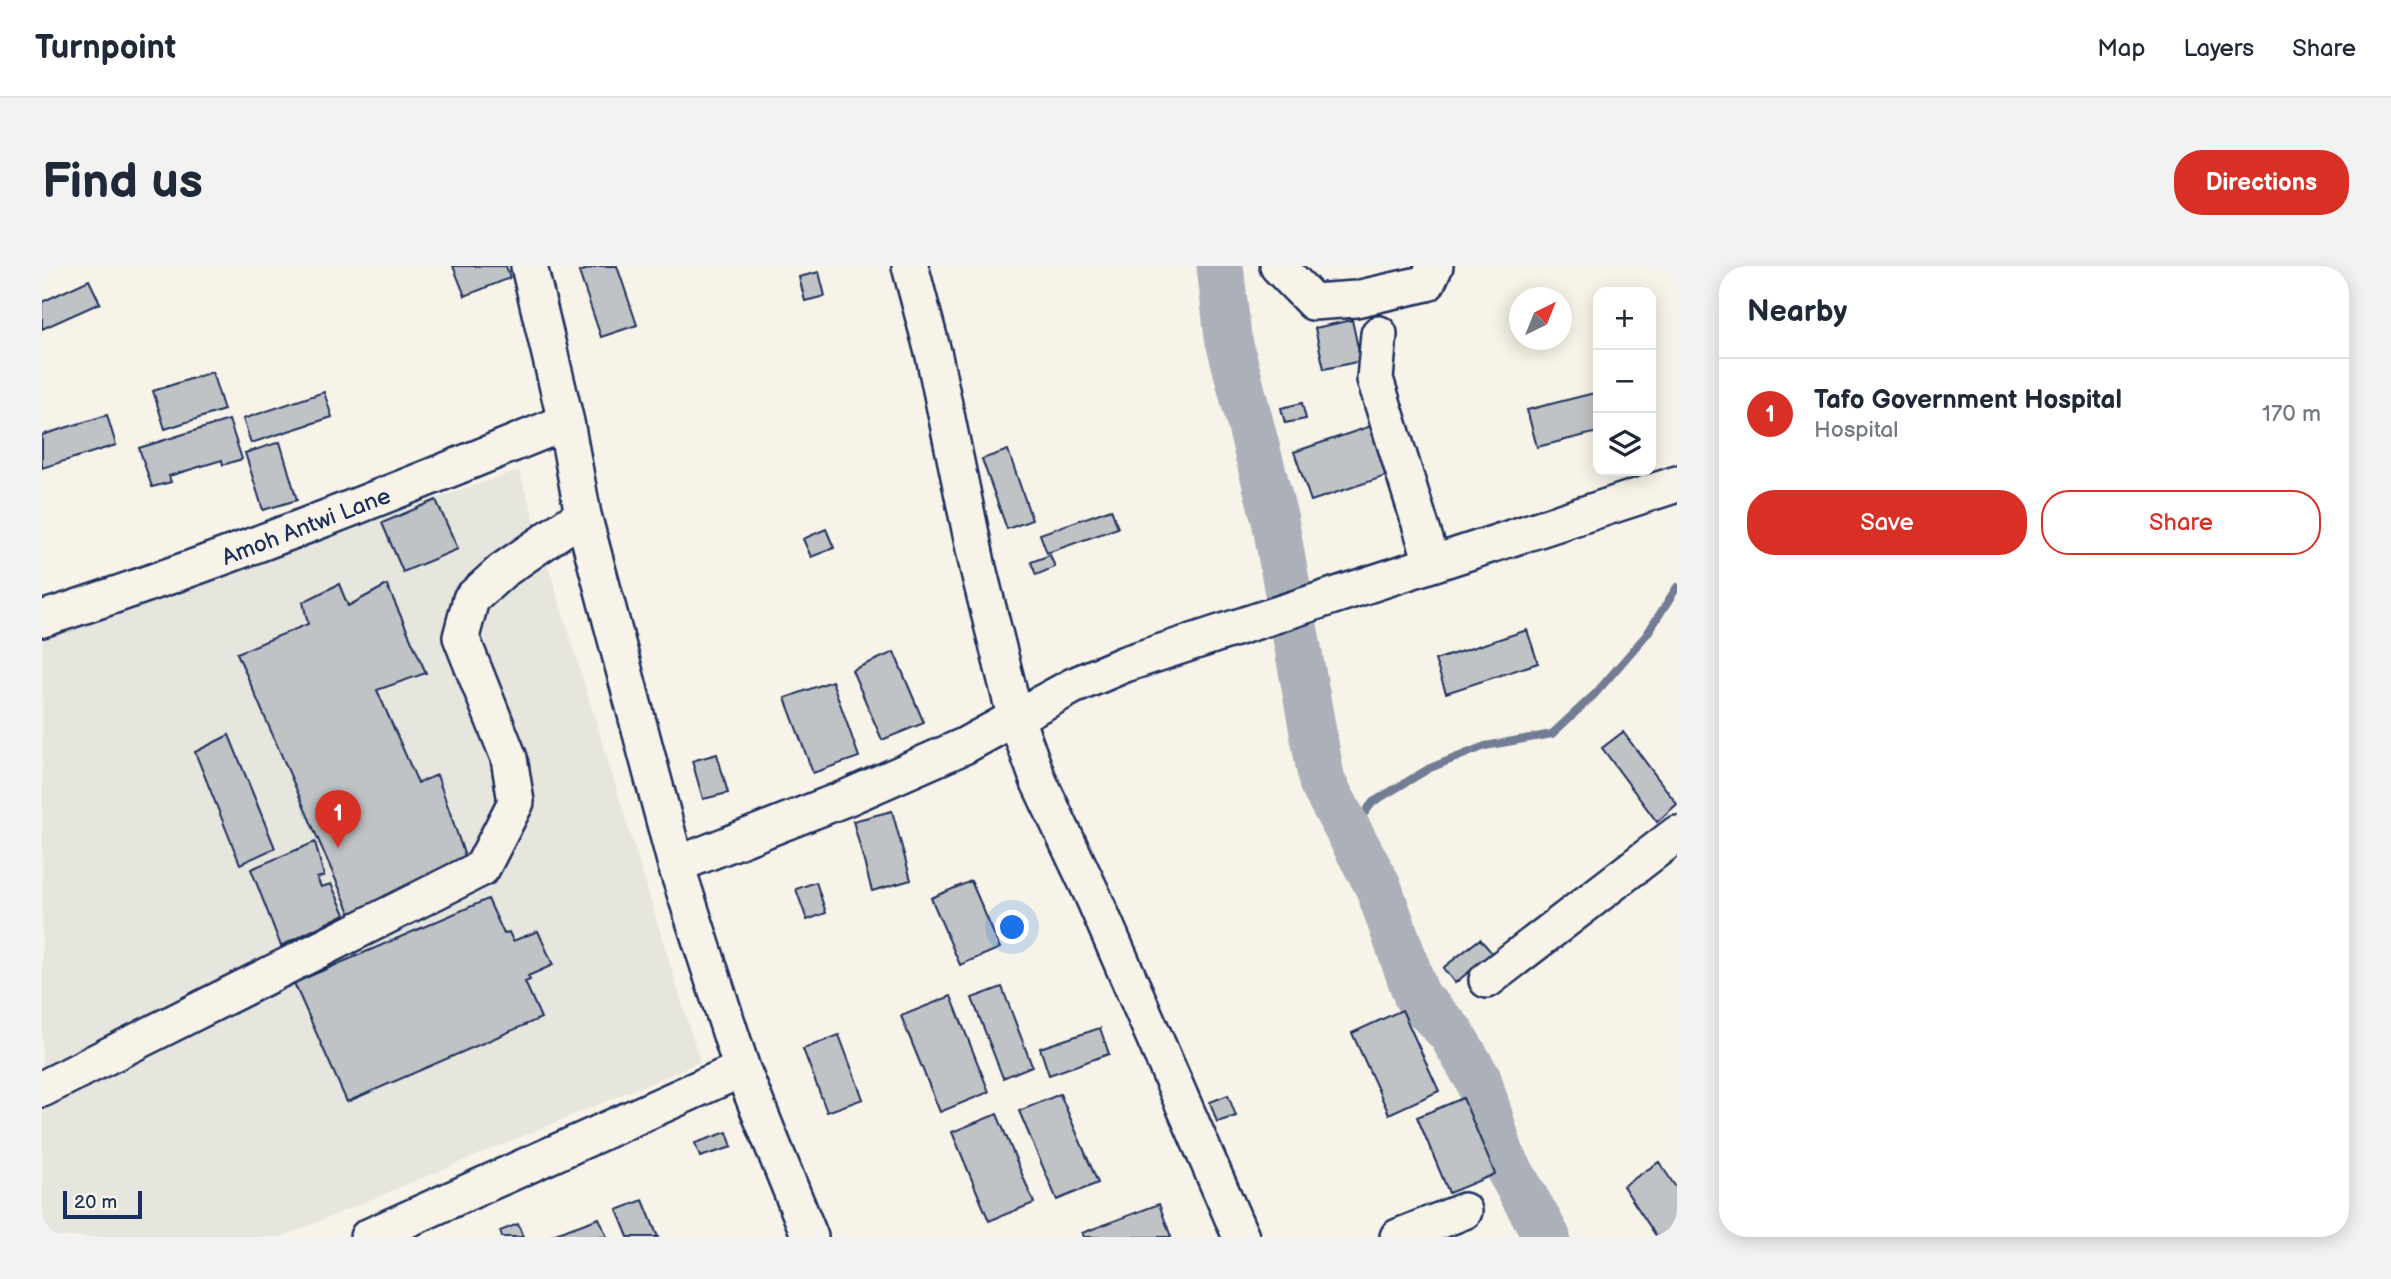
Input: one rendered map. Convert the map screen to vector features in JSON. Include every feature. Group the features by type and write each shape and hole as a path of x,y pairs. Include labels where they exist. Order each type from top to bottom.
{"street":[{"path":"529,266 566,422 583,515 676,865 742,1069 810,1237"},
{"path":"910,266 934,356 978,568 1015,716 1039,782 1092,894 1241,1237"},
{"path":"1279,266 1313,302 1356,299 1427,283 1435,266"},
{"path":"1378,334 1374,379 1432,562"},
{"name":"Amoh Antwi Lane","path":"42,619 166,579 358,508 566,422"},
{"path":"676,865 846,798 964,746 1015,716 1125,664 1677,484"},
{"path":"42,1089 482,868 516,802 509,758 461,637 471,599 502,571 583,515"},
{"path":"1487,980 1677,834"},
{"path":"368,1237 742,1069"},
{"path":"1398,1237 1464,1211"}],"shaded area":[{"path":"519,470 700,1062 281,1237 42,1237 42,635"}],"building":[{"path":"453,266 506,266 510,278 465,296"},
{"path":"598,266 617,266 637,325 601,337 579,272"},
{"path":"819,272 825,296 805,301 799,277"},
{"path":"89,280 100,303 42,329 42,302"},
{"path":"1352,320 1361,361 1324,369 1315,328"},
{"path":"212,372 224,410 165,429 153,391"},
{"path":"324,392 332,417 251,443 243,419"},
{"path":"1593,393 1593,433 1537,447 1527,410"},
{"path":"1302,403 1306,419 1285,423 1281,408"},
{"path":"107,415 116,445 42,468 42,435"},
{"path":"229,420 242,459 223,465 222,460 169,476 171,482 152,487 139,448"},
{"path":"1383,422 1401,471 1311,501 1294,452"},
{"path":"280,442 297,500 263,510 245,453"},
{"path":"1008,450 1032,520 1007,529 982,459"},
{"path":"436,500 458,549 403,572 382,523"},
{"path":"1111,509 1118,528 1047,553 1040,534"},
{"path":"826,529 834,548 811,557 803,539"},
{"path":"1050,555 1055,567 1036,575 1031,562"},
{"path":"339,584 348,606 387,585 426,673 377,690 418,783 437,775 470,871 355,924 237,653 308,624 303,602"},
{"path":"1527,630 1538,663 1446,693 1435,660"},
{"path":"894,652 924,723 882,740 852,670"},
{"path":"832,681 859,757 813,773 785,698"},
{"path":"1623,732 1677,804 1657,822 1602,748"},
{"path":"229,735 275,848 240,864 195,752"},
{"path":"717,754 728,793 703,799 692,761"},
{"path":"892,811 911,880 872,891 853,821"},
{"path":"315,842 324,876 317,878 321,887 331,884 345,914 281,946 251,869"},
{"path":"971,881 1000,948 960,965 931,898"},
{"path":"816,882 826,913 807,920 796,889"},
{"path":"488,899 504,934 509,932 513,941 538,931 553,965 528,976 530,980 525,982 541,1018 347,1102 294,983"},
{"path":"1480,939 1492,953 1455,983 1443,968"},
{"path":"1002,987 1032,1066 1003,1078 972,998"},
{"path":"951,996 989,1092 940,1112 901,1016"},
{"path":"1402,1010 1439,1091 1389,1114 1352,1033"},
{"path":"1100,1028 1109,1054 1049,1075 1040,1048"},
{"path":"839,1035 863,1099 827,1112 803,1049"},
{"path":"1060,1094 1098,1183 1057,1200 1019,1111"},
{"path":"1228,1095 1236,1116 1217,1122 1210,1102"},
{"path":"1463,1098 1495,1174 1449,1193 1417,1117"},
{"path":"997,1114 1034,1203 989,1221 952,1132"},
{"path":"727,1132 732,1147 700,1157 695,1143"},
{"path":"1659,1162 1677,1189 1677,1237 1657,1237 1623,1186"},
{"path":"643,1200 658,1237 628,1237 617,1210"},
{"path":"1159,1204 1171,1237 1084,1237 1082,1233"},
{"path":"599,1218 607,1237 547,1237"},
{"path":"518,1224 523,1237 502,1237 500,1231"}],"waterway":[{"path":"1220,266 1228,337 1275,520 1322,782 1378,886 1417,997 1451,1033 1478,1079 1501,1155 1547,1237"},
{"path":"1349,833 1373,802 1430,768 1485,746 1552,734 1595,694 1647,634 1677,587"}],"place":[{"name":"Tafo Government Hospital","path":"338,848"}]}
